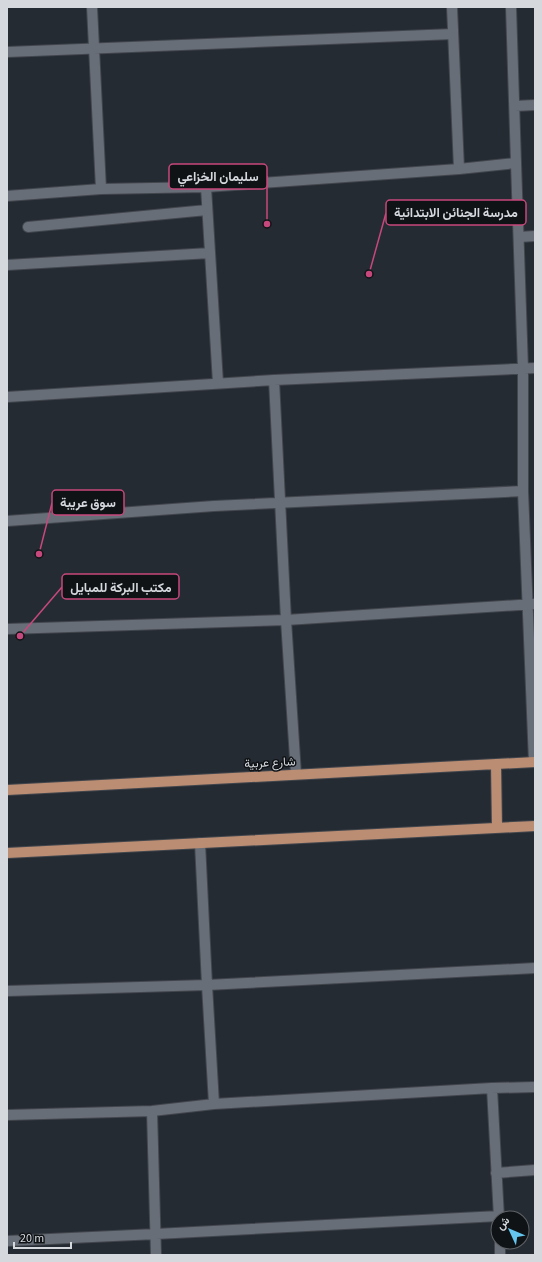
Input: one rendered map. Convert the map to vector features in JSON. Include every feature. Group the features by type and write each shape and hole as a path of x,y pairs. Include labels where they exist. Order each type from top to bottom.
{"main road":[{"name":"شارع عربية","path":"7,790 535,762"},
{"path":"496,764 497,828"},
{"path":"7,853 535,826"}],"street":[{"path":"92,7 101,189"},
{"path":"452,7 459,170"},
{"path":"512,7 523,369 523,491 532,604 535,762"},
{"path":"7,52 453,34"},
{"path":"515,106 535,105"},
{"path":"7,196 101,189 206,187 459,170 516,163"},
{"path":"206,187 218,383"},
{"path":"28,227 207,210"},
{"path":"519,237 535,236"},
{"path":"7,265 210,253"},
{"path":"7,397 218,383 535,368"},
{"path":"274,380 286,620 296,774"},
{"path":"7,521 280,503 523,491"},
{"path":"7,629 286,620 532,604"},
{"path":"200,843 214,1104"},
{"path":"7,991 207,985 535,968"},
{"path":"7,1115 152,1111 214,1104 492,1088 535,1087"},
{"path":"492,1088 499,1210"},
{"path":"152,1111 156,1255"},
{"path":"496,1173 535,1170"},
{"path":"7,1241 490,1217"}],"place":[{"name":"سليمان الخزاعي","path":"267,224"},
{"name":"مدرسة الجنائن الابتدائية","path":"369,274"},
{"name":"سوق عريبة","path":"39,554"},
{"name":"مكتب البركة للمبايل","path":"20,636"}]}
